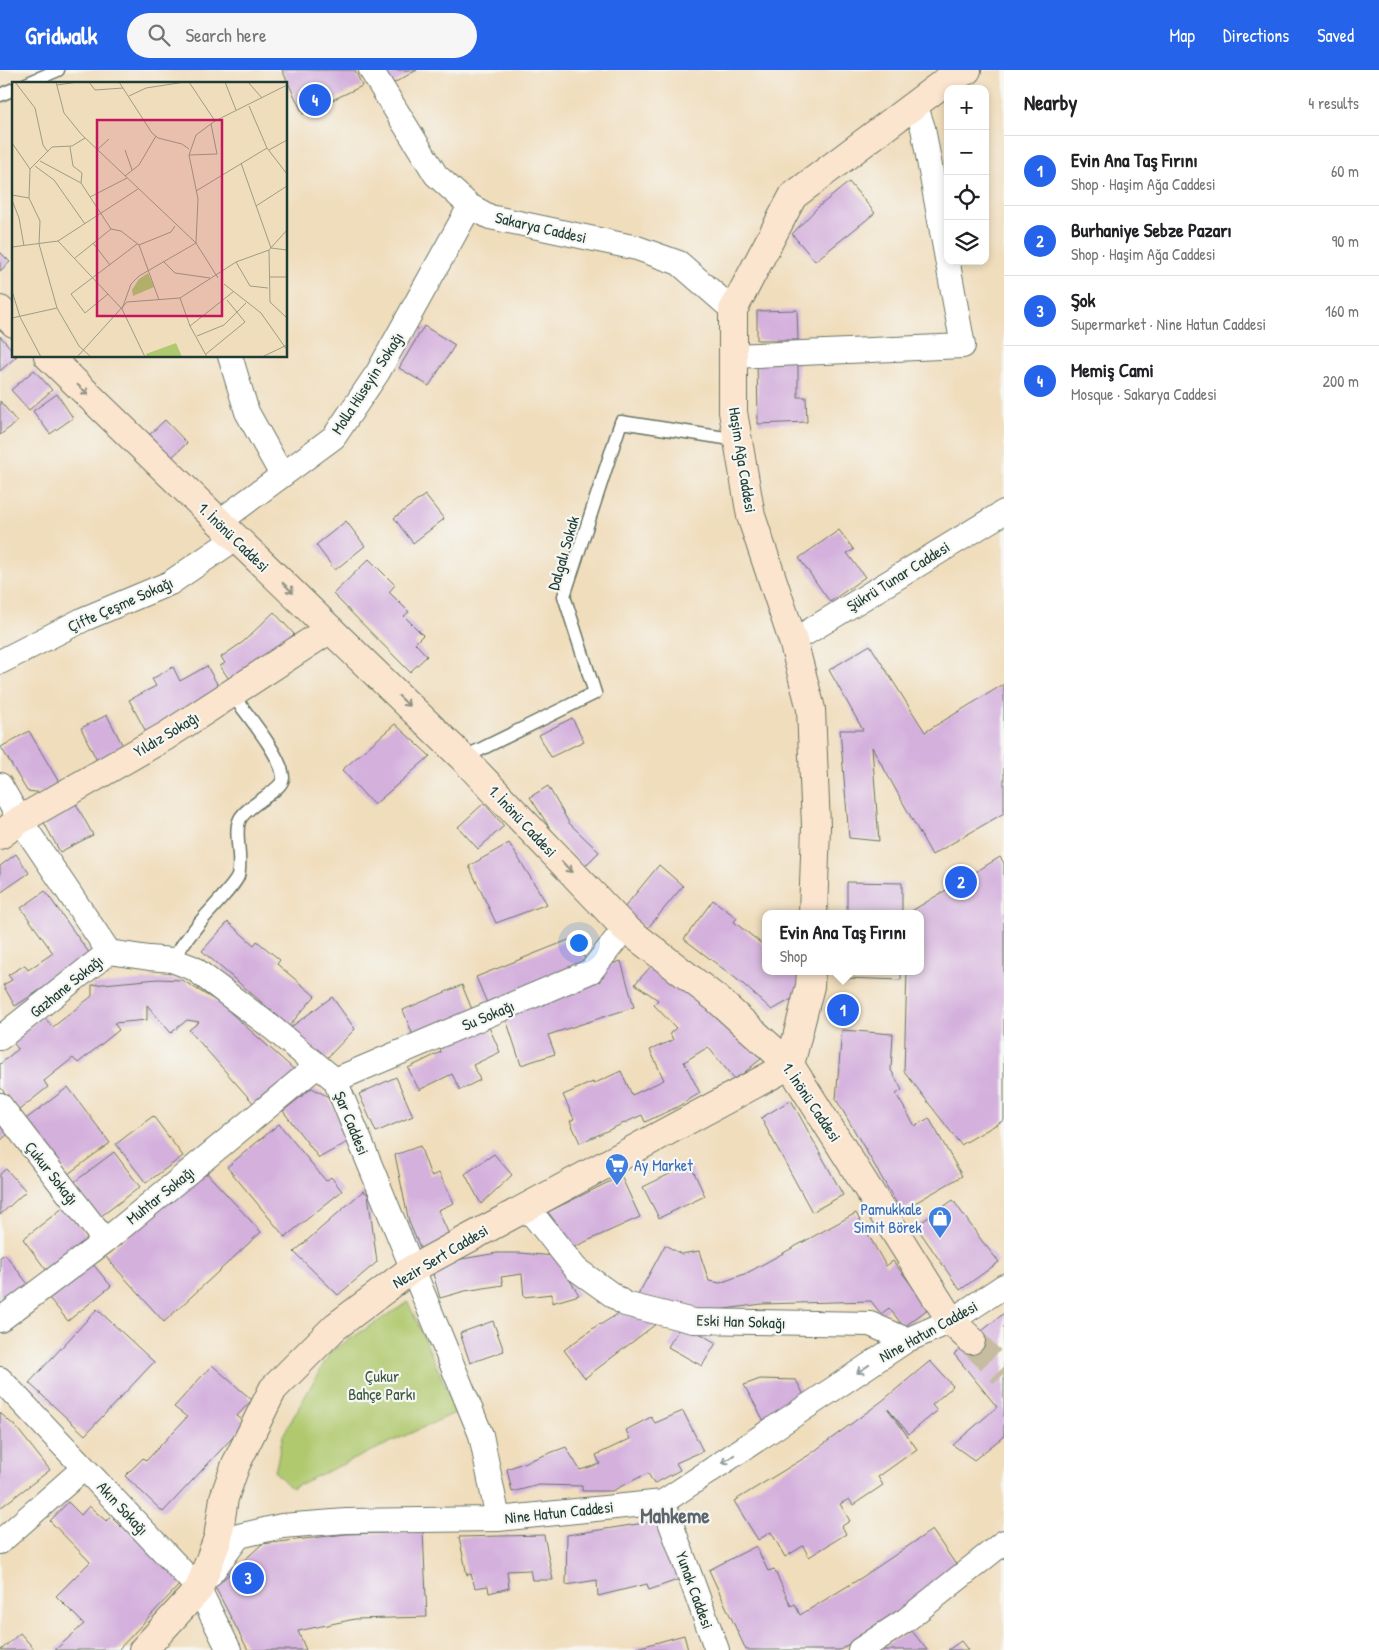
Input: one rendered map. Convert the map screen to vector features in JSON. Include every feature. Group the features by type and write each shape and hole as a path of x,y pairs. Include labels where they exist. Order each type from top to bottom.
{"street":[{"name":"Sakarya Caddesi","path":"371,70 436,175 470,206 490,217 637,248 679,263 733,310"},
{"name":"Haşim Ağa Caddesi","path":"813,910 816,826 811,709 793,641 751,516 733,412 733,310 793,196 915,104 950,74"},
{"path":"733,356 963,346 923,128 915,104"},
{"name":"Molla Hüseyin Sokağı","path":"227,530 282,475 334,437 378,372 470,206"},
{"name":"1. İnönü Caddesi","path":"50,358 463,758 625,928 717,999 790,1065 951,1320 971,1340"},
{"path":"231,358 247,412 282,475"},
{"name":"Şükrü Tunar Caddesi","path":"793,641 1004,512"},
{"name":"Çifte Çeşme Sokağı","path":"0,662 84,618 170,583 227,530"},
{"name":"Yıldız Sokağı","path":"10,827 166,736 330,629"},
{"path":"0,785 10,827 109,952"},
{"name":"Su Sokağı","path":"326,1073 591,970 625,928"},
{"name":"Şar Caddesi","path":"109,952 172,960 193,968 270,1026 326,1073 412,1269 481,1435 498,1518"},
{"name":"Gazhane Sokağı","path":"0,1038 109,952"},
{"path":"790,1065 810,986 811,975"},
{"name":"Nezir Sert Caddesi","path":"199,1589 218,1538 224,1498 236,1464 273,1389 335,1327 412,1269 790,1065"},
{"name":"Muhtar Sokağı","path":"0,1320 326,1073"},
{"name":"Çukur Sokağı","path":"0,1105 104,1241"},
{"name":"Eski Han Sokağı","path":"526,1206 576,1268 625,1304 693,1321 870,1324 906,1340"},
{"name":"Nine Hatun Caddesi","path":"199,1589 239,1536 282,1526 346,1520 498,1518 663,1502 906,1340 951,1320 1004,1286"},
{"name":"Akın Sokağı","path":"0,1379 199,1589 229,1650"},
{"path":"0,1542 84,1468"},
{"name":"Yunak Caddesi","path":"663,1502 717,1650"},
{"path":"860,1650 906,1620 1004,1542"},
{"path":"143,1650 199,1589"}],"lane":[{"path":"31,82 58,70"},
{"path":"0,95 12,90"},
{"name":"Dalgalı Sokak","path":"463,758 595,693 564,596 621,422 738,440"},
{"path":"172,960 196,926 238,878 240,861 238,826 240,818 257,802 280,785 283,778 279,761 232,694"}],"green space":[{"name":"Çukur Bahçe Parkı","path":"408,1302 457,1412 291,1488 275,1472 283,1435 331,1351"}],"building":[{"path":"282,70 355,70 362,86 303,114"},
{"path":"384,70 417,70 392,84"},
{"path":"849,182 875,213 815,261 792,234 817,208"},
{"path":"0,252 10,262 0,271"},
{"path":"797,310 798,340 757,340 757,311"},
{"path":"424,326 455,345 429,386 399,368"},
{"path":"0,336 12,350 12,358 15,358 0,371"},
{"path":"757,357 798,357 798,397 806,397 807,422 758,424"},
{"path":"34,370 52,390 29,410 11,390"},
{"path":"57,394 73,418 50,434 33,411"},
{"path":"0,401 17,422 0,435"},
{"path":"165,420 187,443 167,462 145,439"},
{"path":"425,495 444,519 413,543 394,518"},
{"path":"346,521 365,546 335,570 316,545"},
{"path":"839,530 854,550 847,553 865,577 830,602 799,558"},
{"path":"369,559 395,585 389,592 409,612 404,616 423,635 415,643 427,656 410,672 333,594"},
{"path":"274,612 294,634 264,663 233,685 220,666 225,663 221,657 243,642"},
{"path":"870,645 925,732 1004,684 1004,813 932,855 872,747 879,841 849,838 840,730 863,730 829,670"},
{"path":"207,666 221,691 146,732 129,700 156,686 152,679 173,667 180,681"},
{"path":"107,715 124,748 97,761 81,728"},
{"path":"572,718 584,741 551,757 539,735"},
{"path":"395,724 430,756 374,805 342,770"},
{"path":"29,731 60,784 44,793 27,791 1,747"},
{"path":"548,786 569,823 599,852 584,867 553,833 530,797"},
{"path":"75,802 93,835 60,852 42,819"},
{"path":"484,803 504,826 478,849 458,827"},
{"path":"509,843 547,904 496,923 469,866"},
{"path":"16,854 29,873 0,893 0,866"},
{"path":"1000,857 1004,863 1004,1120 961,1145 904,1071 907,975 924,975 924,910 913,910"},
{"path":"659,865 683,886 647,929 623,909"},
{"path":"847,882 902,883 902,910 847,910"},
{"path":"45,891 92,957 15,1006 3,985 12,980 8,975 25,965 28,970 53,953 21,908"},
{"path":"713,900 737,918 734,922 762,944 762,975 798,975 799,995 772,1010 743,984 684,939"},
{"path":"228,922 254,945 257,941 280,960 277,964 315,996 289,1026 202,951"},
{"path":"576,937 586,962 487,1003 476,977"},
{"path":"621,961 634,1007 548,1035 555,1054 521,1065 504,1013 600,981 600,977 604,976 602,967"},
{"path":"653,964 735,1026 761,1059 735,1080 708,1047 684,1062 700,1093 677,1107 645,1122 642,1115 580,1143 570,1121 574,1119 563,1095 621,1071 632,1095 664,1080 650,1050 673,1040 670,1033 676,1028 654,1005 658,1000 635,984"},
{"path":"845,975 901,975 901,980 845,978"},
{"path":"158,979 182,980 221,1004 298,1073 255,1105 189,1030 199,1022 187,1020 171,1033 147,1005 147,1020 114,1023 119,1030 78,1063 73,1058 44,1081 48,1087 19,1110 0,1087 0,1064 18,1049 12,1041 43,1016 53,1027 92,996 92,985"},
{"path":"462,985 473,1012 414,1038 403,1010"},
{"path":"332,997 355,1029 325,1060 291,1027"},
{"path":"488,1025 500,1052 473,1065 480,1080 460,1090 452,1074 419,1090 408,1068 441,1052 440,1049"},
{"path":"842,1030 893,1034 891,1070 902,1090 896,1094 915,1126 929,1118 962,1176 901,1211 836,1099"},
{"path":"396,1077 413,1116 376,1132 359,1094"},
{"path":"68,1087 110,1143 68,1174 26,1119"},
{"path":"312,1088 327,1096 351,1140 319,1158 283,1111"},
{"path":"791,1100 843,1195 812,1212 761,1118"},
{"path":"153,1116 183,1156 146,1183 116,1144"},
{"path":"0,1123 9,1133 0,1141"},
{"path":"279,1124 326,1181 331,1177 342,1191 285,1237 227,1167"},
{"path":"420,1146 431,1176 439,1173 454,1203 438,1210 451,1239 422,1252 409,1222 395,1155"},
{"path":"114,1152 140,1187 100,1217 73,1183"},
{"path":"494,1154 512,1175 481,1204 465,1174"},
{"path":"690,1164 705,1196 659,1218 643,1187"},
{"path":"6,1169 26,1191 0,1215 0,1174"},
{"path":"203,1169 261,1232 164,1322 105,1256"},
{"path":"621,1176 640,1217 574,1247 548,1212"},
{"path":"363,1191 368,1194 377,1262 338,1295 294,1252"},
{"path":"953,1200 999,1262 960,1290 916,1226"},
{"path":"64,1207 89,1239 47,1271 23,1239"},
{"path":"856,1213 886,1266 893,1261 929,1308 904,1327 889,1308 881,1314 871,1301 762,1304 703,1312 638,1295 665,1245 681,1254 699,1251 709,1281 720,1283 747,1273"},
{"path":"497,1253 555,1256 579,1295 552,1303 552,1294 524,1297 522,1274 501,1277 503,1285 465,1291 440,1298 431,1267 456,1260"},
{"path":"5,1254 31,1288 0,1311 0,1257"},
{"path":"92,1263 111,1286 68,1321 49,1298"},
{"path":"97,1309 154,1362 85,1435 29,1383"},
{"path":"624,1310 656,1324 585,1378 564,1350 599,1324"},
{"path":"1004,1313 1004,1436 974,1460 953,1445 997,1407 954,1354"},
{"path":"493,1321 504,1351 470,1363 460,1333"},
{"path":"682,1323 716,1343 702,1366 668,1347"},
{"path":"930,1361 953,1386 932,1405 937,1411 909,1434 888,1409 917,1449 878,1477 883,1485 853,1505 849,1499 840,1504 850,1521 842,1526 846,1534 809,1557 803,1546 785,1557 771,1532 758,1540 734,1501 809,1455 882,1401"},
{"path":"212,1365 252,1400 237,1416 246,1423 163,1512 125,1476 143,1458 146,1461 187,1417 174,1407"},
{"path":"760,1379 796,1380 805,1397 764,1421 744,1385"},
{"path":"683,1411 703,1451 676,1463 680,1470 654,1484 648,1473 612,1491 582,1491 582,1486 539,1485 512,1492 507,1469 566,1447 580,1470 600,1464 596,1455 630,1439 626,1430 651,1417 655,1423"},
{"path":"0,1413 16,1427 50,1470 0,1508"},
{"path":"68,1502 81,1515 89,1506 106,1521 111,1517 121,1527 125,1523 184,1580 118,1650 55,1650 84,1624 56,1596 90,1562 50,1521"},
{"path":"657,1521 683,1578 649,1590 647,1584 598,1596 597,1580 566,1585 567,1535"},
{"path":"932,1530 959,1569 840,1650 746,1650 709,1570 756,1546 768,1571 774,1569 791,1606 795,1604 800,1615 861,1578"},
{"path":"423,1532 427,1617 355,1619 298,1631 306,1650 248,1650 215,1587 262,1544 346,1534"},
{"path":"544,1535 553,1580 532,1580 530,1570 507,1571 509,1588 489,1593 488,1586 475,1588 471,1574 467,1575 459,1537"},
{"path":"912,1631 927,1650 876,1650"},
{"path":"20,1633 35,1650 1,1650"},
{"path":"684,1635 688,1650 633,1650 633,1649"},
{"path":"961,1641 968,1650 948,1650"}],"tunnel":[{"path":"971,1340 1004,1374"}],"place":[{"name":"Memiş Cami","path":"315,100"},
{"name":"Burhaniye Sebze Pazarı","path":"961,882"},
{"name":"Evin Ana Taş Fırını","path":"843,1010"},
{"name":"Ay Market","path":"617,1186"},
{"name":"Pamukkale Simit Börek","path":"940,1239"},
{"name":"Şok","path":"248,1578"}],"district":[{"name":"Mahkeme","path":"675,1515"}]}
